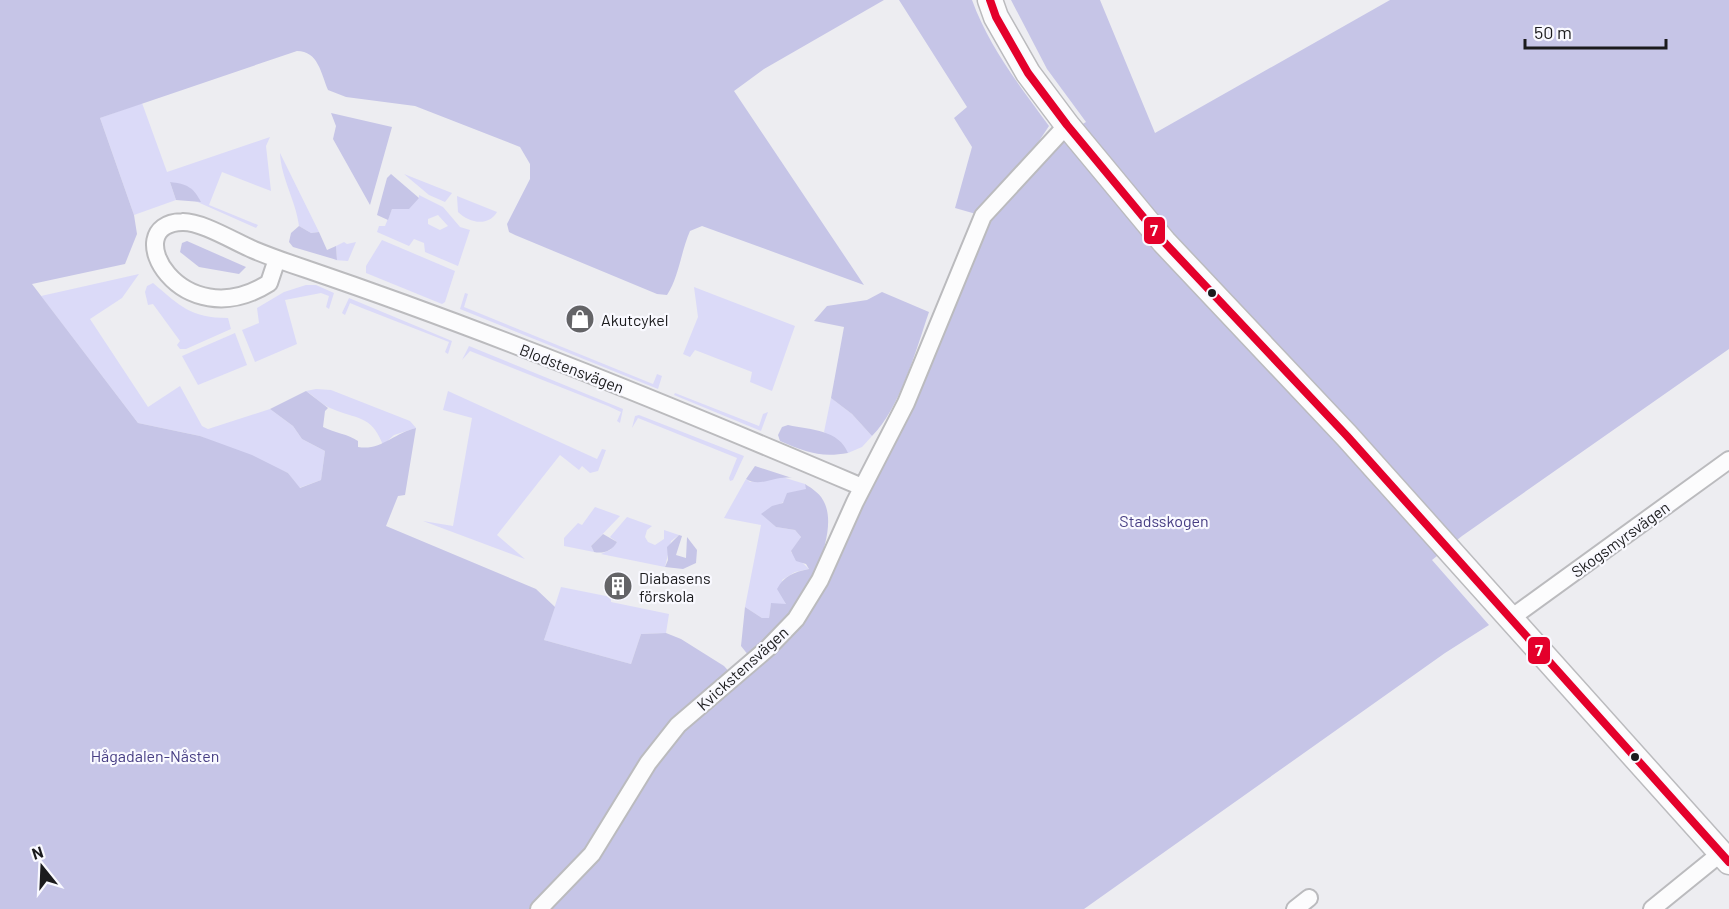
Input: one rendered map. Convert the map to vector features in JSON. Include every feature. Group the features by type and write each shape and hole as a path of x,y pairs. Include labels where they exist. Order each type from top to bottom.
{"street":[{"path":"990,0 996,17 1028,73 1067,125 1164,242 1347,436 1725,857 1652,909"},
{"name":"Kvickstensvägen","path":"539,909 592,854 648,763 678,725 768,648 796,619 820,580 862,487 906,404 983,216 1067,125"},
{"name":"Blodstensvägen","path":"277,259 268,283 256,291 234,298 209,297 180,287 169,279 157,262 155,251 157,240 165,227 171,223 190,222 277,259 346,282 644,396 862,487"},
{"name":"Skogsmyrsvägen","path":"1511,618 1729,460"},
{"path":"1295,909 1309,898"}],"shaded area":[{"path":"142,103 167,172 270,137 266,146 271,191 222,172 209,205 258,225 256,228 193,200 200,202 170,182 176,200 134,215 100,118"},
{"path":"280,153 319,232 311,233 299,226"},
{"path":"404,174 452,193 445,202 429,195"},
{"path":"419,195 443,207 460,227 470,230 458,266 425,252 424,243 414,239 409,246 377,232 379,226 385,226 392,209 419,198","holes":["438,215 448,226 440,230 428,224 428,219"]},
{"path":"457,196 497,212 489,220 478,222 467,219 458,212"},
{"path":"382,240 455,271 445,302 442,304 366,273 366,266"},
{"path":"344,242 347,244 356,242 348,261 334,260 337,259 336,246"},
{"path":"139,274 122,298 90,319 148,407 180,386 202,426 208,429 270,409 293,426 302,439 325,451 321,480 299,488 288,473 200,436 138,423 41,296"},
{"path":"153,283 195,313 228,318 231,329 186,349 180,349 177,345 180,341 153,304 148,305 145,292 147,286"},
{"path":"306,285 316,285 334,293 329,309 326,307 329,296 321,293 285,300 297,344 255,362 242,330 259,323 257,308 284,292"},
{"path":"694,287 795,326 772,391 750,382 752,372 695,350 690,357 683,354 698,317"},
{"path":"465,293 468,294 464,307 653,384 657,374 662,376 658,389 460,309"},
{"path":"349,298 452,341 448,354 445,352 449,342 350,303 345,315 342,313"},
{"path":"235,333 247,365 198,385 182,356"},
{"path":"469,346 623,409 620,423 617,421 621,412 608,406 470,351 462,360"},
{"path":"331,390 410,421 416,428 394,435 383,445 368,423 327,407 306,391"},
{"path":"448,391 597,459 602,449 606,450 598,471 590,473 582,466 579,470 560,455 497,535 525,559 423,521 453,526 472,418 443,410"},
{"path":"675,393 759,426 763,414 768,412 761,431 674,395"},
{"path":"831,398 852,414 872,436 862,447 848,453 824,432"},
{"path":"639,415 744,456 733,480 730,481 729,478 737,458 638,418 632,428 635,416"},
{"path":"779,476 805,484 807,489 762,514 776,527 795,530 801,537 791,552 809,569 795,572 782,580 786,605 771,604 769,618 762,618 745,607 761,525 724,518 746,479 750,482"},
{"path":"595,507 620,516 591,546 594,552 564,546 564,538 578,523 582,525"},
{"path":"627,517 652,526 647,530 645,537 648,542 655,545 664,539 664,530 679,535 671,541 665,567 601,554 610,550 617,542 610,537"},
{"path":"561,587 611,597 611,602 669,614 666,633 641,634 631,664 544,640"}],"green space":[{"path":"0,0 884,0 764,69 734,91 864,285 702,226 690,231 667,295 657,294 509,232 507,224 530,179 530,164 520,147 415,106 346,97 328,90 318,64 310,55 297,51 100,118 134,215 137,234 125,264 32,284 138,423 200,436 252,455 288,473 300,488 321,480 325,451 302,439 293,426 270,409 306,391 328,408 325,411 323,427 358,441 358,447 366,448 381,444 416,428 405,495 398,496 386,526 536,589 555,607 544,640 631,664 641,634 666,633 681,639 724,666 734,677 820,580 983,216 955,208 972,147 954,118 967,107 899,0 972,0 996,50 1049,126 1005,192 1051,143 1086,122 1047,69 1011,0 1100,0 1155,133 1390,0 1729,0 1729,349 1462,536 1432,560 1489,625 1445,653 1084,909 0,909"},
{"path":"331,113 392,127 370,205 333,139 336,126"},
{"path":"391,174 419,198 409,209 392,209 388,220 377,215 387,178"},
{"path":"170,182 189,187 201,202 176,200"},
{"path":"299,226 311,233 319,232 327,250 336,246 337,260 293,247 289,242 291,233"},
{"path":"187,241 246,267 239,274 199,267 180,252 182,243"},
{"path":"882,292 929,312 913,361 899,394 882,424 872,436 852,414 831,398 844,327 814,321 827,306 867,300"},
{"path":"788,425 831,435 844,445 848,453 829,455 813,453 780,441 778,435 782,427"},
{"path":"755,466 792,478 762,482 746,479"},
{"path":"805,484 821,497 828,516 828,529 821,558 809,586 795,608 749,656 741,646 745,607 762,618 769,618 771,603 786,604 777,589 783,581 790,575 809,569 806,564 796,561 791,551 801,537 795,530 776,527 761,514 772,506 783,503 787,493 806,489"},
{"path":"603,534 617,542 607,551 594,552 591,546"},
{"path":"679,535 682,536 676,555 686,558 687,537 697,550 696,563 683,569 665,567 668,560 667,547"}],"transit line":[{"name":"7","path":"990,0 996,17 1028,73 1067,125 1164,242 1347,436 1729,862"}],"place":[{"name":"Akutcykel","path":"580,319"},
{"name":"Diabasens förskola","path":"618,586"}],"park label":[{"name":"Stadsskogen","path":"1164,520"},
{"name":"Hågadalen-Nåsten","path":"155,755"}]}
